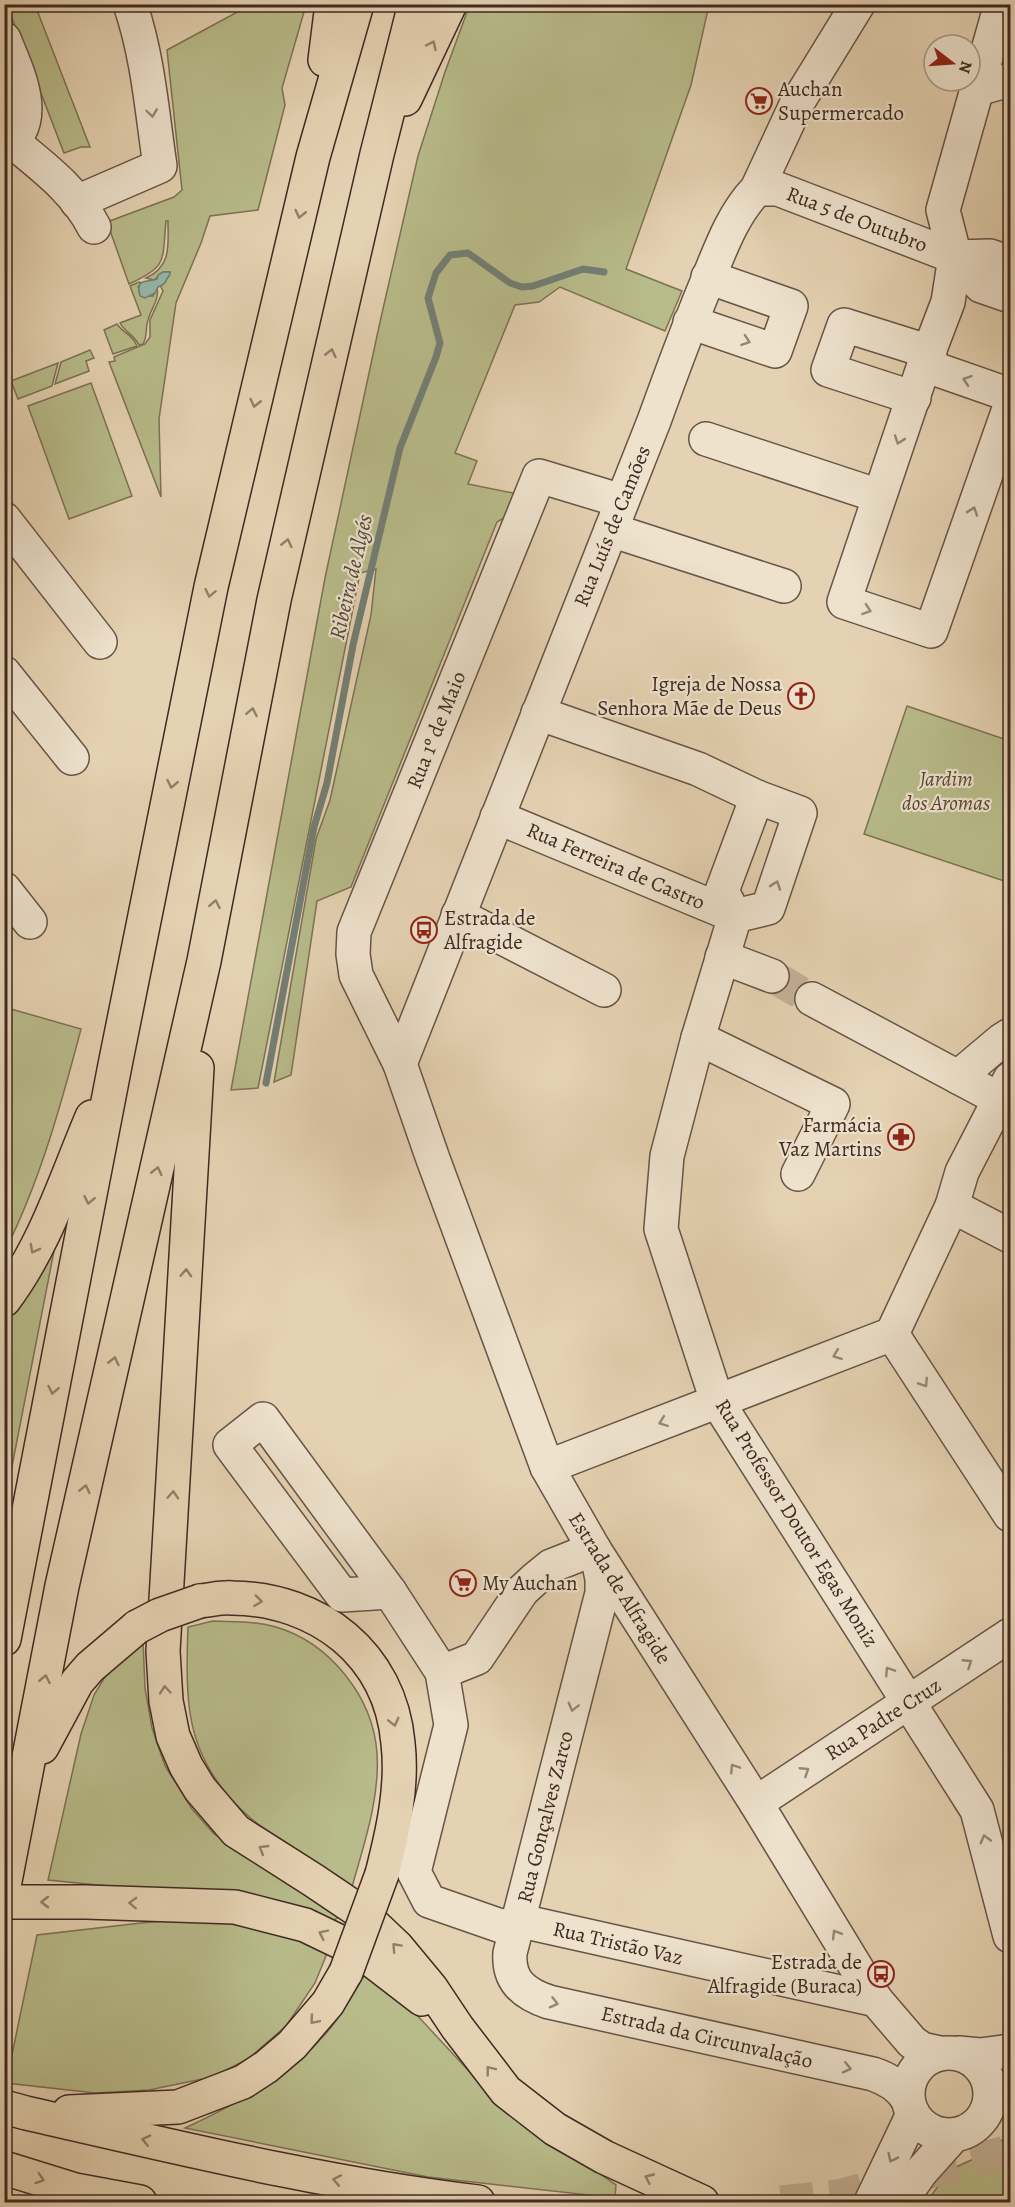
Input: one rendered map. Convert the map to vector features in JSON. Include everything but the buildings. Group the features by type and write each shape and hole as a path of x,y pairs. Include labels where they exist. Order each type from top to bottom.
{"highway":[{"path":"313,157 332,4"},
{"path":"4,1639 116,1060 212,587 313,157 357,4"},
{"path":"4,1886 27,1778 62,1586 204,961 274,600 377,154 415,4"},
{"path":"377,154 431,48 450,4"},
{"path":"204,961 164,1651 166,1701 173,1736 186,1766 200,1789 236,1831 359,1911 397,1947 431,1988 457,2027 506,2091 555,2129 604,2157 702,2202"},
{"path":"4,1300 33,1253 52,1215 116,1060"},
{"path":"15,2110 178,2107 243,2082 266,2067 299,2038 328,2003 346,1972 382,1874 391,1840 399,1783 398,1741 388,1699 370,1664 346,1637 327,1624 295,1609 273,1603 232,1598 200,1601 160,1615 137,1627 90,1667 77,1682 27,1778"},
{"path":"4,1902 235,1907 305,1925 361,1952 457,2027"},
{"path":"15,2110 236,2160 419,2195 478,2202"},
{"path":"4,2168 87,2196 140,2202"}],"street":[{"path":"4,39 25,99 24,123 9,146 55,177 85,214 160,166 140,32 130,4"},
{"name":"Rua Luís de Camões","path":"400,1064 690,322 728,231 748,198 757,189 796,105 858,4"},
{"path":"982,71 1001,4"},
{"path":"982,88 1011,80"},
{"path":"976,93 942,210 956,256 948,302 844,602 931,631 1011,406"},
{"name":"Rua 5 de Outubro","path":"757,189 778,189 956,256 990,256 1011,263"},
{"name":"Rua 5 de Outubro","path":"956,256 981,286 1011,296"},
{"path":"690,322 775,351 791,306 708,278"},
{"path":"914,398 828,370 844,325 1011,395"},
{"path":"706,439 879,496"},
{"name":"Rua 1º de Maio","path":"400,1064 356,975 353,954 354,932 539,476 616,515"},
{"path":"616,515 784,586"},
{"path":"4,519 100,642"},
{"path":"4,672 72,758"},
{"path":"538,713 698,769 757,797 801,813 768,908 735,916 722,891 757,797"},
{"name":"Rua Ferreira de Castro","path":"497,817 735,916"},
{"path":"4,889 30,922"},
{"path":"459,915 604,990"},
{"name":"Rua Professor Doutor Egas Moniz","path":"735,916 698,1038 667,1156 661,1229 717,1401 977,1810 1011,1936"},
{"path":"722,957 772,976"},
{"path":"547,1467 892,1334 952,1206 962,1172 1005,1089 958,1077 812,999"},
{"path":"958,1077 1011,1035"},
{"path":"698,1038 833,1104 798,1174"},
{"name":"Estrada de Alfragide","path":"400,1064 547,1467 594,1549 756,1803 876,2000 912,2042 928,2052 950,2053"},
{"path":"952,1206 1011,1236"},
{"path":"892,1334 1011,1515"},
{"path":"390,1592 342,1595 230,1445 263,1419 390,1592 442,1672 477,1658 522,1591 551,1566 594,1549"},
{"name":"Rua Gonçalves Zarco","path":"510,1970 510,1953 517,1924 602,1593 600,1564 594,1549"},
{"name":"Rua Gonçalves Zarco","path":"584,1664 599,1638 619,1630 630,1631 647,1639 658,1650"},
{"name":"Rua Padre Cruz","path":"756,1803 1011,1635"},
{"name":"Rua Tristão Vaz","path":"442,1672 451,1725 414,1872 429,1901 501,1926 530,1923 876,2000"},
{"name":"Estrada da Circunvalação","path":"510,1970 518,1986 536,1998 873,2074 890,2081 903,2093 911,2107"},
{"path":"871,2202 911,2107 909,2085 914,2072 924,2061 950,2053 980,2055 1011,2050"},
{"path":"900,2202 921,2172 989,2104 990,2089 985,2073 976,2062 950,2053"},
{"path":"911,2107 924,2126 938,2134 968,2127 1011,2101"}],"green space":[{"path":"470,4 709,5 691,85 626,269 682,291 665,331 560,287 539,302 515,305 455,453 477,461 468,484 518,494 516,511 497,522 351,887 317,901 291,1075 274,1082 316,839 330,800 371,615 376,569 360,573 258,1088 231,1090 325,578 380,322 418,156"},
{"path":"7,5 35,5 90,147 81,147 64,153"},
{"path":"244,5 306,5 282,88 285,105 258,210 210,216 176,303 159,419 161,497 109,362 115,361 114,357 145,344 150,337 150,320 163,291 160,285 170,272 163,272 154,280 146,278 160,267 167,254 168,221 166,221 161,261 151,272 129,284 107,222 174,197 182,190 167,50 243,9"},
{"path":"141,283 138,287 147,296 153,296 157,287 158,291 147,323 145,341 139,345 120,323 141,315 130,286"},
{"path":"117,324 137,346 113,354 104,330"},
{"path":"90,350 94,358 86,361 89,371 55,384 61,362"},
{"path":"58,363 52,386 18,399 11,381"},
{"path":"91,383 132,496 69,519 28,406"},
{"name":"Jardim dos Aromas","path":"907,706 1010,741 1010,883 864,834"},
{"path":"4,1007 81,1029 39,1170 5,1251"},
{"path":"49,1249 54,1251 5,1502 5,1322"},
{"path":"213,1621 261,1624 296,1635 331,1659 358,1693 374,1732 377,1770 374,1804 352,1887 299,1854 250,1818 229,1797 211,1773 198,1745 190,1713 187,1659 188,1627"},
{"path":"143,1641 145,1688 152,1728 165,1766 192,1809 214,1834 344,1913 329,1924 247,1900 48,1880 81,1734 94,1695 109,1670"},
{"path":"232,1915 330,1946 315,1983 286,2026 248,2059 212,2077 149,2090 95,2093 6,2083 37,1935"},
{"path":"367,1971 415,2013 504,2109 616,2185 615,2198 428,2177 185,2128 267,2084 304,2056 335,2022"},
{"path":"1010,2133 1010,2202 927,2202 945,2176 956,2167 989,2152"}],"shaded area":[{"path":"170,272 164,284 158,287 155,293 145,298 140,296 141,283 157,279 158,275"}],"waterway":[{"name":"Ribeira de Algés","path":"266,1083 314,827 327,783 353,645 400,448 440,343 428,298 436,273 450,255 468,253 510,283 522,287 533,286 583,269 604,272"}],"tunnel":[{"path":"772,976 812,999"},
{"path":"781,2202 838,2196 1010,2151"}],"place":[{"name":"Auchan Supermercado","path":"759,101"},
{"name":"Igreja de Nossa Senhora Mãe de Deus","path":"801,696"},
{"name":"Estrada de Alfragide","path":"424,930"},
{"name":"Farmácia Vaz Martins","path":"901,1137"},
{"name":"My Auchan","path":"463,1583"},
{"name":"Estrada de Alfragide (Buraca)","path":"881,1974"}]}
